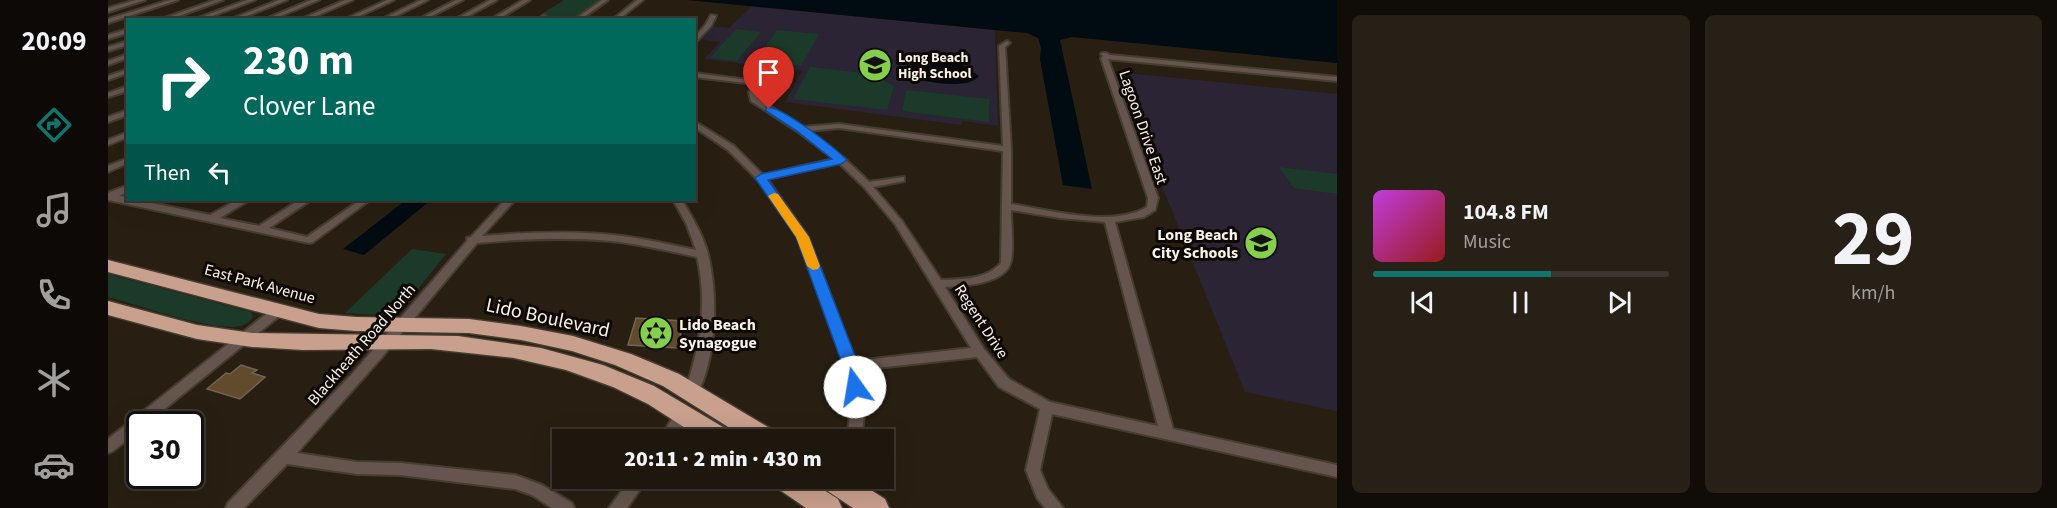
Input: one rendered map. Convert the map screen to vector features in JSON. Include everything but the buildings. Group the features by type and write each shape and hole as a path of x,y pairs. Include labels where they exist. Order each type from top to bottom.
{"highway":[{"name":"East Park Avenue","path":"108,266 333,323 403,324"},
{"path":"108,308 213,335 244,339 296,342 459,343 520,351 607,376 645,392 707,429"},
{"name":"Lido Boulevard","path":"403,324 490,329 573,345 641,367 692,391 751,429"},
{"path":"800,489 828,508"},
{"path":"843,489 875,508"}],"street":[{"path":"108,8 130,0"},
{"path":"108,8 142,0"},
{"path":"108,21 175,0"},
{"path":"167,18 220,0"},
{"path":"201,18 252,0"},
{"path":"236,18 284,0"},
{"path":"270,18 316,0"},
{"path":"306,18 350,0"},
{"path":"350,18 391,0"},
{"path":"386,18 426,0"},
{"path":"424,18 460,0"},
{"path":"460,18 494,0"},
{"path":"496,18 527,0"},
{"path":"579,18 605,0"},
{"path":"617,18 640,0"},
{"path":"108,16 126,18"},
{"path":"696,40 709,25 713,16"},
{"path":"108,37 126,32"},
{"path":"938,284 986,278 1003,268 1007,256 1007,149 1002,46 1007,43"},
{"path":"108,49 126,44"},
{"name":"Lagoon Drive East","path":"1006,206 1110,221 1142,216 1150,211 1153,203 1104,58 1106,55 1337,79"},
{"path":"108,63 126,57"},
{"path":"108,78 126,72"},
{"path":"696,75 786,87"},
{"name":"Regent Drive","path":"759,83 753,92 754,99 800,129 841,160 867,185 899,223 980,352 1004,383 1047,407 1337,471"},
{"path":"108,95 126,89"},
{"path":"108,120 126,113"},
{"path":"696,124 731,148 761,178 803,237 851,366 858,407 855,429"},
{"path":"800,129 839,126 1007,149"},
{"path":"108,143 126,135"},
{"path":"761,178 841,160"},
{"path":"108,169 126,161"},
{"path":"867,185 901,179"},
{"path":"109,198 126,189"},
{"path":"109,198 309,240 364,201"},
{"path":"154,206 164,201"},
{"path":"212,218 241,201"},
{"path":"261,229 303,201"},
{"name":"Blackheath Road North","path":"234,508 284,457 388,341 471,240 509,201"},
{"path":"679,201 690,220 703,255 709,287 710,322 706,347 692,391"},
{"path":"1110,221 1167,433"},
{"path":"471,240 534,235 587,236 631,240 703,255"},
{"path":"108,447 279,310"},
{"path":"851,366 980,352"},
{"path":"1047,407 1033,470 1042,493 1055,508"},
{"path":"673,429 683,413"},
{"path":"284,457 357,468 411,470 515,482 537,490 566,508"},
{"path":"617,508 632,489"}],"shaded area":[{"path":"687,0 1337,0 1337,63 1072,37 1060,40 1092,189 1063,185 1038,38 1027,33"},
{"name":"Long Beach High School","path":"752,6 995,30 998,126 962,121 961,125 785,102 802,71 704,59 720,42 697,39 710,26 729,28"},
{"path":"937,51 960,59 958,62 979,76 973,81 952,84 898,74 909,64 936,61 932,58 932,52"},
{"name":"Long Beach City Schools","path":"1116,72 1337,94 1337,411 1245,392"},
{"path":"405,201 430,201 364,255 343,249"}],"green space":[{"path":"564,0 600,1 574,18 537,17"},
{"path":"736,29 761,32 737,61 710,58"},
{"path":"777,30 819,34 801,66 755,61"},
{"path":"810,67 872,74 894,86 887,110 793,99"},
{"path":"906,90 989,99 989,122 902,111"},
{"path":"1279,167 1337,174 1337,194 1294,188"},
{"path":"412,249 446,254 396,316 345,313"},
{"path":"108,274 251,312 253,317 245,324 233,327 187,320 154,311 108,297"}],"slow traffic":[{"path":"774,196 803,237 813,266"}],"place":[{"name":"Long Beach High School","path":"875,65"},
{"name":"Long Beach City Schools","path":"1261,243"},
{"name":"Lido Beach Synagogue","path":"656,333"}],"route":[{"path":"769,109 841,160 761,178 803,237 851,366 855,387"}]}
